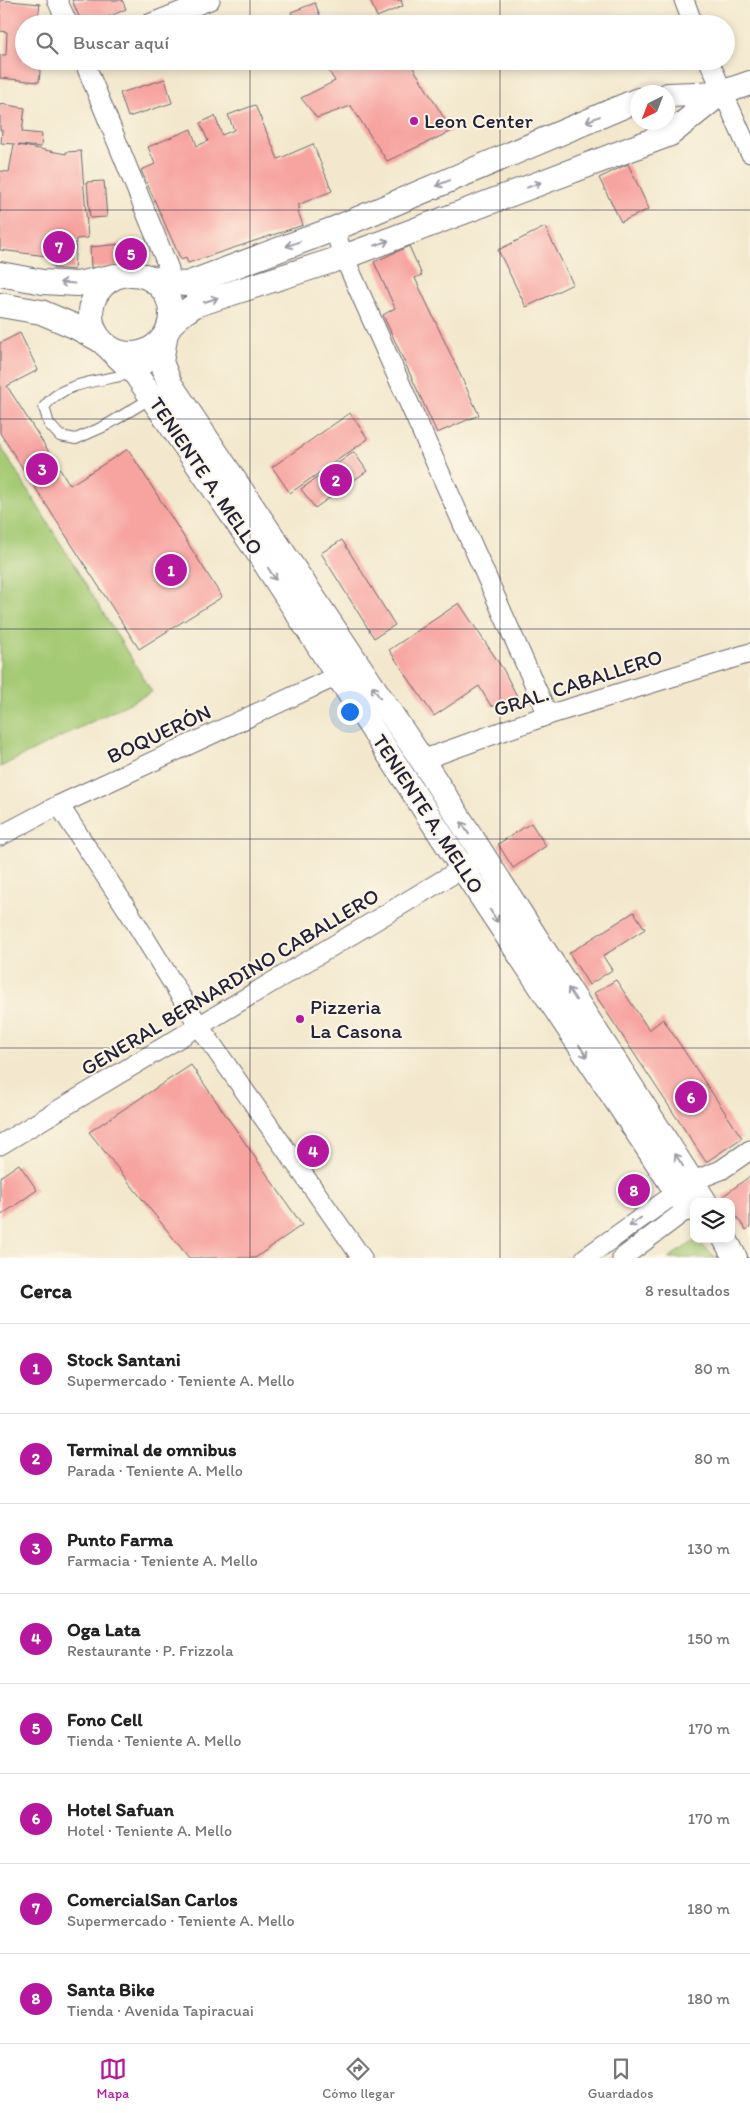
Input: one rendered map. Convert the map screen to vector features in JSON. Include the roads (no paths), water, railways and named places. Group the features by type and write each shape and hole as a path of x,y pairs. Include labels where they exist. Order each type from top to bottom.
{"street":[{"path":"57,0 64,15"},
{"path":"172,15 210,0"},
{"path":"684,0 690,15"},
{"path":"88,70 169,269 168,289 172,310 168,331"},
{"path":"712,70 721,93 750,153"},
{"path":"675,95 721,93 750,83"},
{"path":"0,305 41,312 74,326 123,354 135,355 146,352 156,346 182,314 196,305 344,257 670,134 721,93"},
{"path":"0,274 43,282 77,284 130,273 145,276 168,289 187,284 334,229 630,103"},
{"path":"334,229 344,257 548,715"},
{"path":"106,345 92,327 90,312 94,297 103,285 115,276"},
{"name":"TENIENTE A. MELLO","path":"168,331 161,362 162,391 263,560 338,676 473,863 694,1198"},
{"name":"TENIENTE A. MELLO","path":"106,345 135,373 162,391 422,760 473,863"},
{"name":"GRAL. CABALLERO","path":"422,760 548,715 750,653"},
{"name":"BOQUERÓN","path":"0,836 59,805 338,676"},
{"path":"59,805 129,912 199,1026 362,1258"},
{"name":"GENERAL BERNARDINO CABALLERO","path":"0,1145 473,863"},
{"path":"694,1198 721,1170 750,1150"},
{"path":"585,1258 690,1200"},
{"path":"622,1258 690,1201"},
{"path":"727,1243 735,1258"}],"lane":[{"path":"161,362 135,373 84,383 52,396 44,407 49,424 60,436 76,439 105,426 162,391"}],"place":[{"name":"Leon Center","path":"414,121"},
{"name":"ComercialSan Carlos","path":"59,247"},
{"name":"Fono Cell","path":"131,254"},
{"name":"Punto Farma","path":"42,469"},
{"name":"Terminal de omnibus","path":"336,480"},
{"name":"Stock Santani","path":"171,570"},
{"name":"Pizzeria La Casona","path":"300,1019"},
{"name":"Hotel Safuan","path":"691,1097"},
{"name":"Oga Lata","path":"313,1151"},
{"name":"Santa Bike","path":"634,1190"}]}
